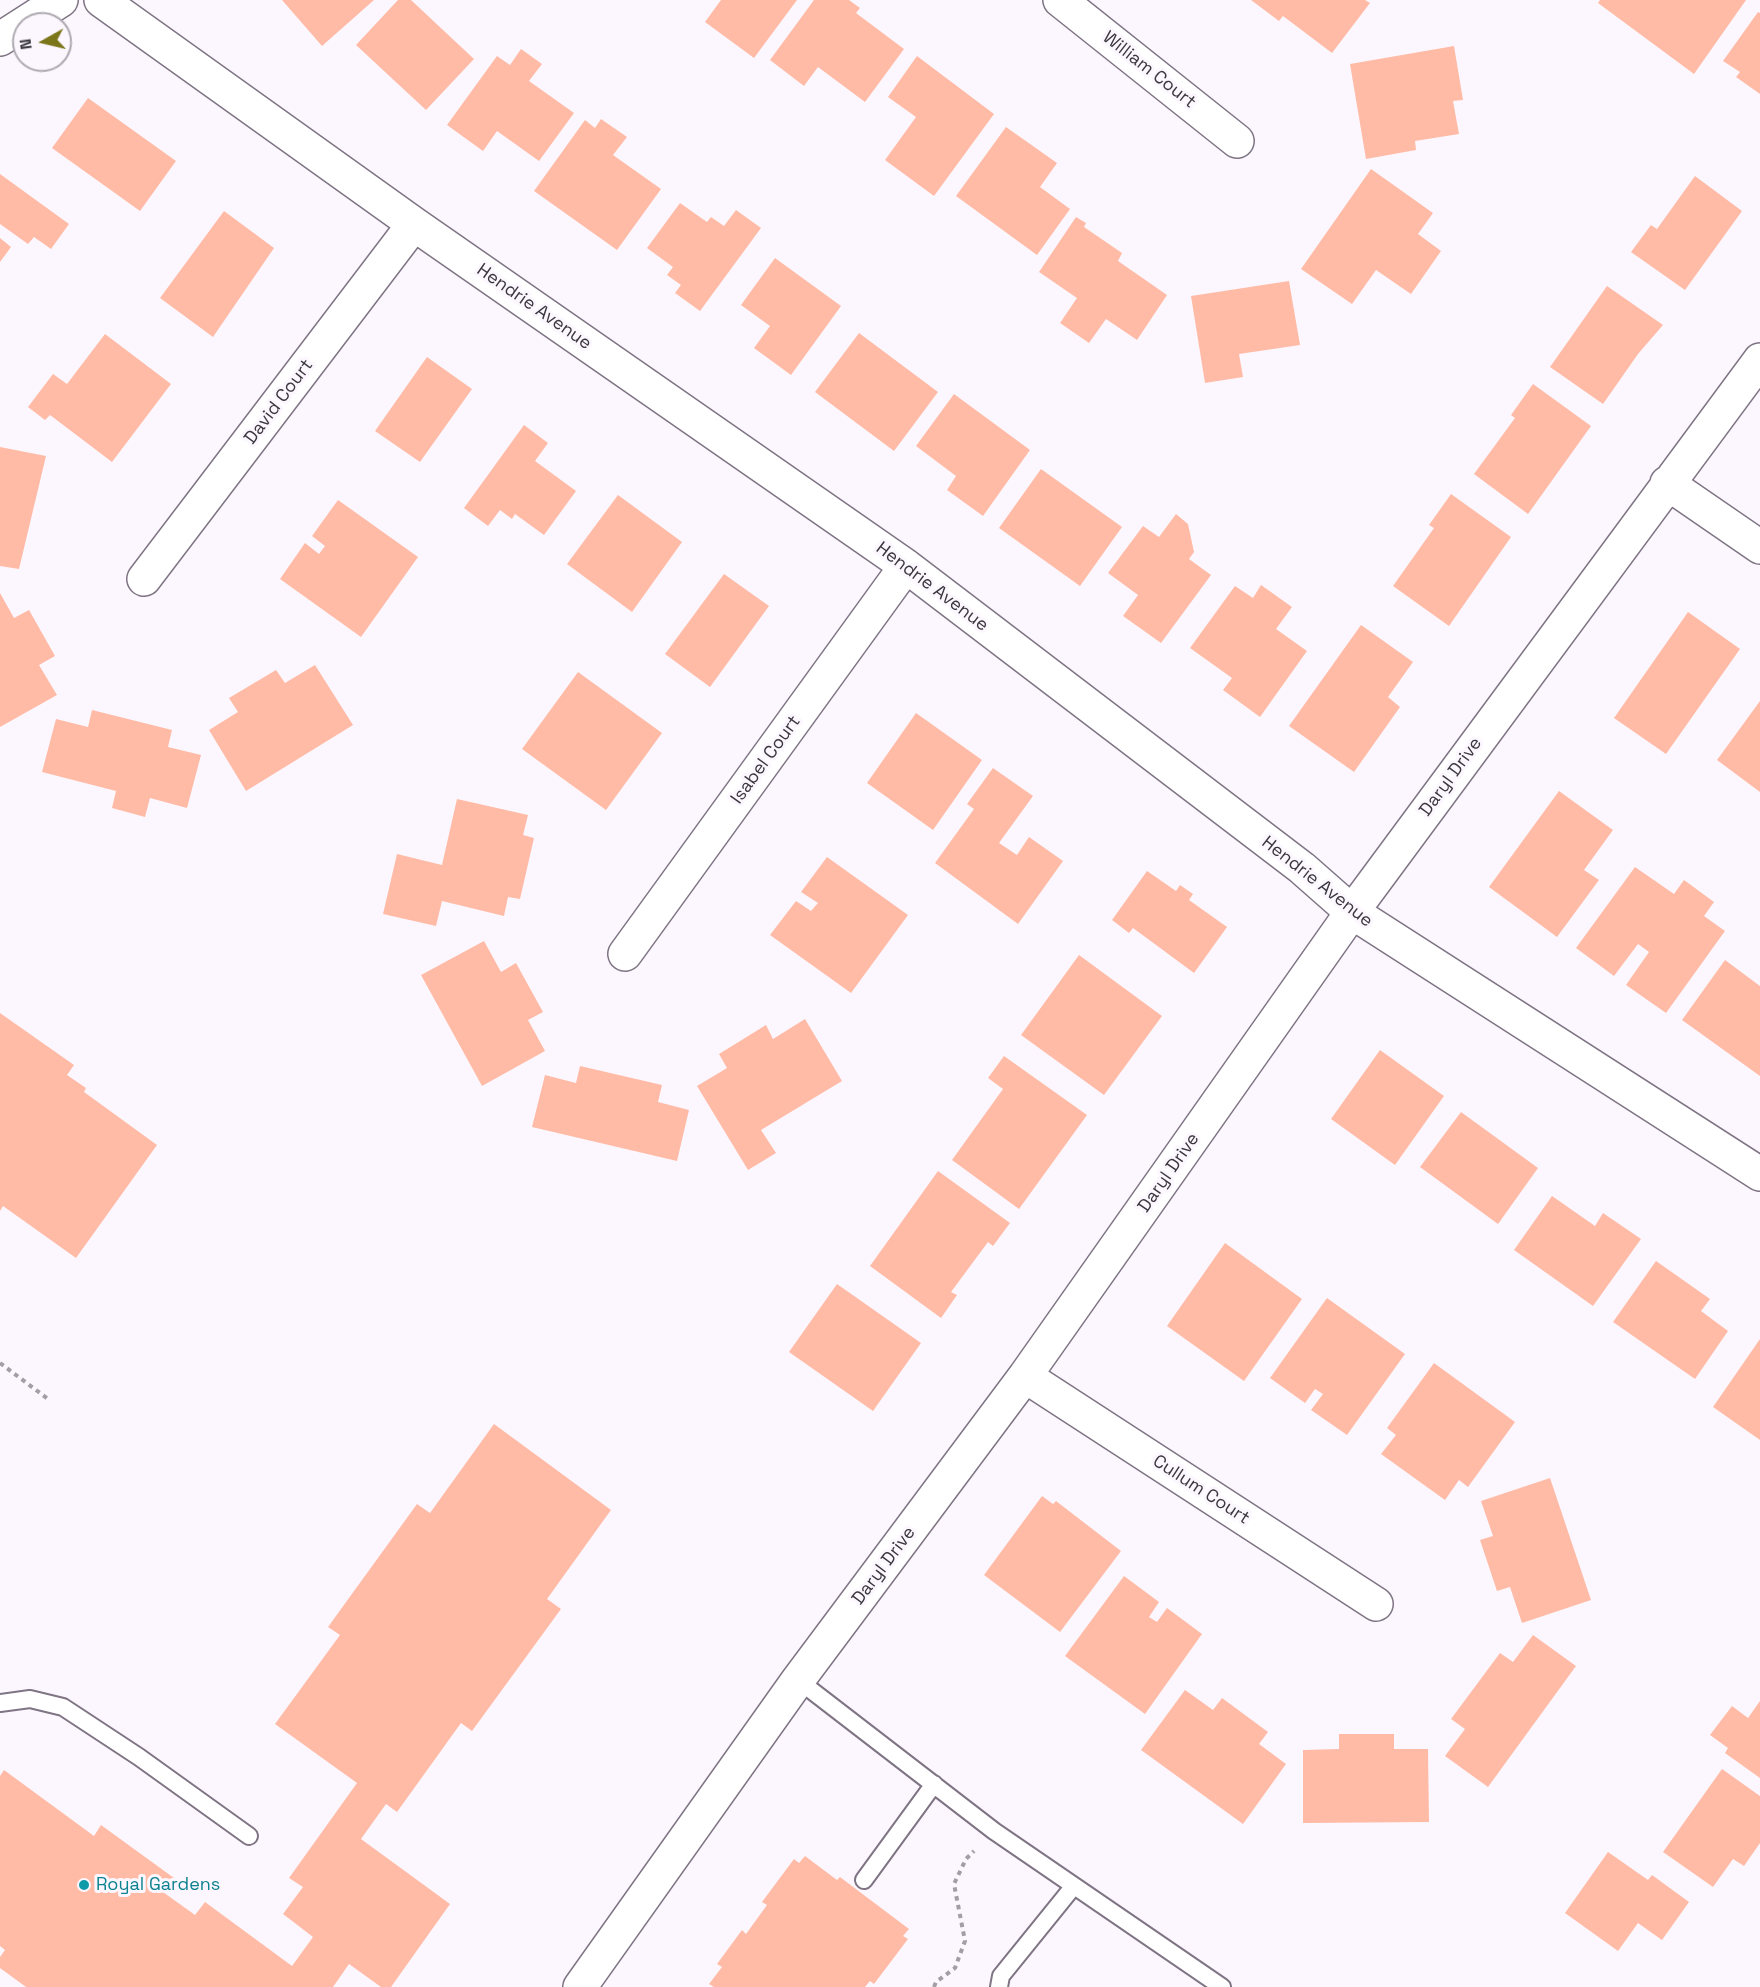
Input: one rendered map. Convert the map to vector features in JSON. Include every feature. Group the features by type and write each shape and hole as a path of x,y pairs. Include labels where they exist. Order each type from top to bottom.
{"street":[{"path":"0,39 61,0"},
{"name":"Hendrie Avenue","path":"101,0 414,224 906,566 1302,868 1352,912 1760,1174"},
{"name":"William Court","path":"1060,0 1237,141"},
{"name":"David Court","path":"144,579 414,224"},
{"name":"Daryl Drive","path":"580,1987 798,1680 1025,1376 1352,912 1760,360"},
{"path":"1667,483 1760,548"},
{"name":"Isabel Court","path":"626,954 906,566"},
{"name":"Cullum Court","path":"1025,1376 1376,1604"}],"lane":[{"path":"798,1680 994,1831 1222,1987"},
{"path":"0,1703 30,1699 63,1707 139,1757 249,1836"},
{"path":"864,1880 934,1784"},
{"path":"999,1987 1001,1976 1073,1887"}],"path":[{"path":"0,1363 48,1399"},
{"path":"934,1987 936,1982 956,1968 965,1941 954,1884 966,1859 994,1831"}],"building":[{"path":"282,0 374,0 322,46"},
{"path":"398,0 411,0 474,59 426,110 356,45"},
{"path":"721,0 797,0 754,58 705,22"},
{"path":"814,0 849,0 860,8 856,13 904,49 865,102 818,67 804,86 770,60"},
{"path":"1251,0 1365,0 1370,3 1332,53 1283,16 1279,21"},
{"path":"1600,0 1746,0 1694,74 1598,3"},
{"path":"1758,12 1760,13 1760,94 1736,77 1740,72 1723,61"},
{"path":"1454,46 1463,100 1453,101 1459,134 1415,141 1416,150 1366,159 1350,64"},
{"path":"521,49 542,64 529,81 574,113 539,161 497,131 483,151 447,125 497,56 510,65"},
{"path":"917,56 994,114 934,196 885,160 916,117 888,97"},
{"path":"88,98 176,161 140,211 52,148"},
{"path":"601,119 627,137 613,155 661,189 617,250 534,191 585,120 595,128"},
{"path":"1006,127 1057,163 1040,187 1070,209 1037,255 956,196"},
{"path":"1371,169 1433,213 1418,234 1441,251 1411,294 1376,270 1352,304 1301,269"},
{"path":"0,174 69,224 51,249 34,237 28,244 0,224"},
{"path":"1695,176 1742,211 1685,290 1631,252 1651,225 1657,229"},
{"path":"680,203 707,222 711,217 724,226 736,210 761,228 700,311 675,293 681,285 667,275 673,267 647,248"},
{"path":"224,211 274,248 213,337 160,298"},
{"path":"1076,217 1086,223 1084,227 1122,253 1118,261 1167,295 1137,340 1106,319 1089,343 1060,323 1077,298 1039,272"},
{"path":"0,238 11,247 0,262"},
{"path":"775,258 841,306 791,375 754,348 770,326 741,305"},
{"path":"1289,281 1300,345 1239,354 1243,377 1205,383 1191,296"},
{"path":"1607,286 1663,325 1638,354 1603,404 1550,367"},
{"path":"859,333 938,392 894,451 815,392"},
{"path":"105,334 171,384 112,462 50,415 45,420 28,407 53,374 67,384"},
{"path":"427,357 472,389 420,462 375,431"},
{"path":"1533,384 1591,426 1528,514 1474,474 1515,418 1511,415"},
{"path":"954,394 1030,450 983,516 947,490 956,476 916,446"},
{"path":"524,425 548,443 535,461 576,491 544,535 515,514 512,519 500,510 488,526 464,508"},
{"path":"0,447 46,456 19,569 0,566"},
{"path":"1041,469 1122,527 1080,586 999,528"},
{"path":"1451,494 1511,537 1449,626 1393,586 1434,528 1429,525"},
{"path":"618,495 682,542 632,612 567,564"},
{"path":"338,500 418,557 361,637 280,579 305,543 319,554 325,546 312,536"},
{"path":"1176,514 1188,524 1194,552 1189,559 1211,575 1161,643 1123,616 1138,595 1108,573 1143,526 1159,537"},
{"path":"724,574 769,606 710,687 665,654"},
{"path":"1261,585 1292,607 1276,629 1307,651 1260,717 1223,690 1232,678 1190,648 1235,586 1253,598"},
{"path":"0,593 14,618 29,610 55,656 39,665 57,695 0,727"},
{"path":"1688,612 1740,649 1666,754 1614,718"},
{"path":"1361,625 1413,662 1388,697 1400,707 1354,772 1289,726"},
{"path":"315,665 353,725 246,791 209,730 238,712 229,698 276,670 285,683"},
{"path":"578,672 662,733 606,810 522,749"},
{"path":"1760,701 1760,792 1717,760"},
{"path":"92,710 172,730 168,747 201,755 187,808 150,798 145,817 112,808 116,791 42,772 56,719 88,727"},
{"path":"916,713 982,760 933,830 867,783"},
{"path":"993,768 1033,796 999,843 1017,855 1029,837 1063,861 1018,924 935,863 974,809 967,804"},
{"path":"1559,791 1613,830 1584,870 1599,880 1557,937 1489,887"},
{"path":"457,799 528,815 523,835 534,838 520,899 508,897 504,916 442,901 436,926 383,914 397,854 442,865"},
{"path":"827,857 908,915 851,993 770,935 796,901 811,911 818,903 801,892"},
{"path":"1635,867 1674,894 1684,880 1714,902 1704,916 1725,931 1666,1013 1626,985 1649,952 1638,944 1614,976 1576,948"},
{"path":"1147,871 1176,891 1180,885 1193,894 1189,900 1227,927 1194,973 1133,928 1129,933 1112,920"},
{"path":"484,941 501,972 516,963 543,1012 528,1020 545,1051 482,1086 421,975"},
{"path":"1079,955 1162,1016 1104,1095 1021,1035"},
{"path":"1725,960 1760,986 1760,1076 1682,1020"},
{"path":"0,1013 74,1065 67,1075 86,1088 84,1092 157,1145 76,1258 3,1206 0,1211"},
{"path":"805,1019 842,1081 761,1130 776,1153 748,1170 697,1086 727,1068 719,1054 766,1025 773,1039"},
{"path":"1380,1050 1444,1096 1395,1165 1331,1119"},
{"path":"1004,1056 1087,1115 1019,1209 952,1160 1003,1089 988,1078"},
{"path":"580,1066 662,1085 658,1102 689,1110 677,1161 532,1127 545,1075 576,1083"},
{"path":"1461,1112 1538,1168 1498,1224 1420,1167"},
{"path":"938,1171 1010,1223 993,1246 988,1242 951,1292 957,1295 941,1318 870,1266"},
{"path":"1552,1196 1595,1226 1603,1213 1641,1239 1593,1306 1514,1250"},
{"path":"1225,1243 1302,1299 1244,1381 1167,1326"},
{"path":"1656,1261 1710,1299 1701,1311 1728,1331 1695,1379 1613,1322"},
{"path":"837,1284 921,1343 873,1411 789,1352"},
{"path":"1327,1298 1405,1354 1347,1435 1311,1410 1323,1394 1315,1389 1305,1403 1270,1378"},
{"path":"1760,1339 1760,1440 1713,1407"},
{"path":"1434,1363 1515,1422 1468,1487 1459,1480 1445,1500 1381,1454 1396,1435 1387,1428"},
{"path":"494,1424 611,1510 547,1599 561,1609 472,1731 461,1723 397,1812 386,1804 361,1839 450,1904 391,1987 381,1987 349,1964 333,1987 26,1987 0,1968 0,1957 5,1950 0,1946 0,1776 4,1770 94,1836 101,1825 174,1878 163,1892 195,1915 205,1902 292,1966 313,1937 283,1914 303,1887 289,1878 357,1783 275,1724 340,1635 328,1627 417,1504 430,1513"},
{"path":"1550,1478 1591,1600 1522,1623 1510,1587 1497,1591 1480,1540 1493,1536 1481,1501"},
{"path":"1042,1496 1053,1504 1056,1501 1121,1551 1060,1632 984,1575"},
{"path":"1124,1576 1159,1602 1149,1617 1157,1622 1167,1608 1202,1634 1145,1714 1065,1656"},
{"path":"1533,1635 1576,1666 1488,1787 1445,1756 1465,1729 1451,1719 1500,1653 1513,1662"},
{"path":"1185,1690 1213,1710 1222,1698 1268,1732 1259,1744 1286,1764 1243,1824 1141,1750"},
{"path":"1760,1701 1760,1778 1725,1753 1728,1748 1710,1735 1732,1706 1748,1718"},
{"path":"1339,1734 1394,1734 1394,1749 1428,1749 1429,1822 1303,1823 1303,1750 1339,1749"},
{"path":"1722,1769 1760,1796 1760,1843 1744,1866 1733,1859 1713,1887 1663,1852"},
{"path":"1608,1852 1648,1880 1652,1875 1689,1902 1662,1940 1638,1923 1618,1951 1565,1913"},
{"path":"805,1856 837,1880 840,1877 909,1929 903,1936 908,1939 874,1984 870,1981 865,1987 714,1987 709,1984 722,1967 717,1964 742,1930 746,1934 767,1905 762,1902 794,1859 799,1863"}],"place":[{"name":"Royal Gardens","path":"84,1885"}]}
